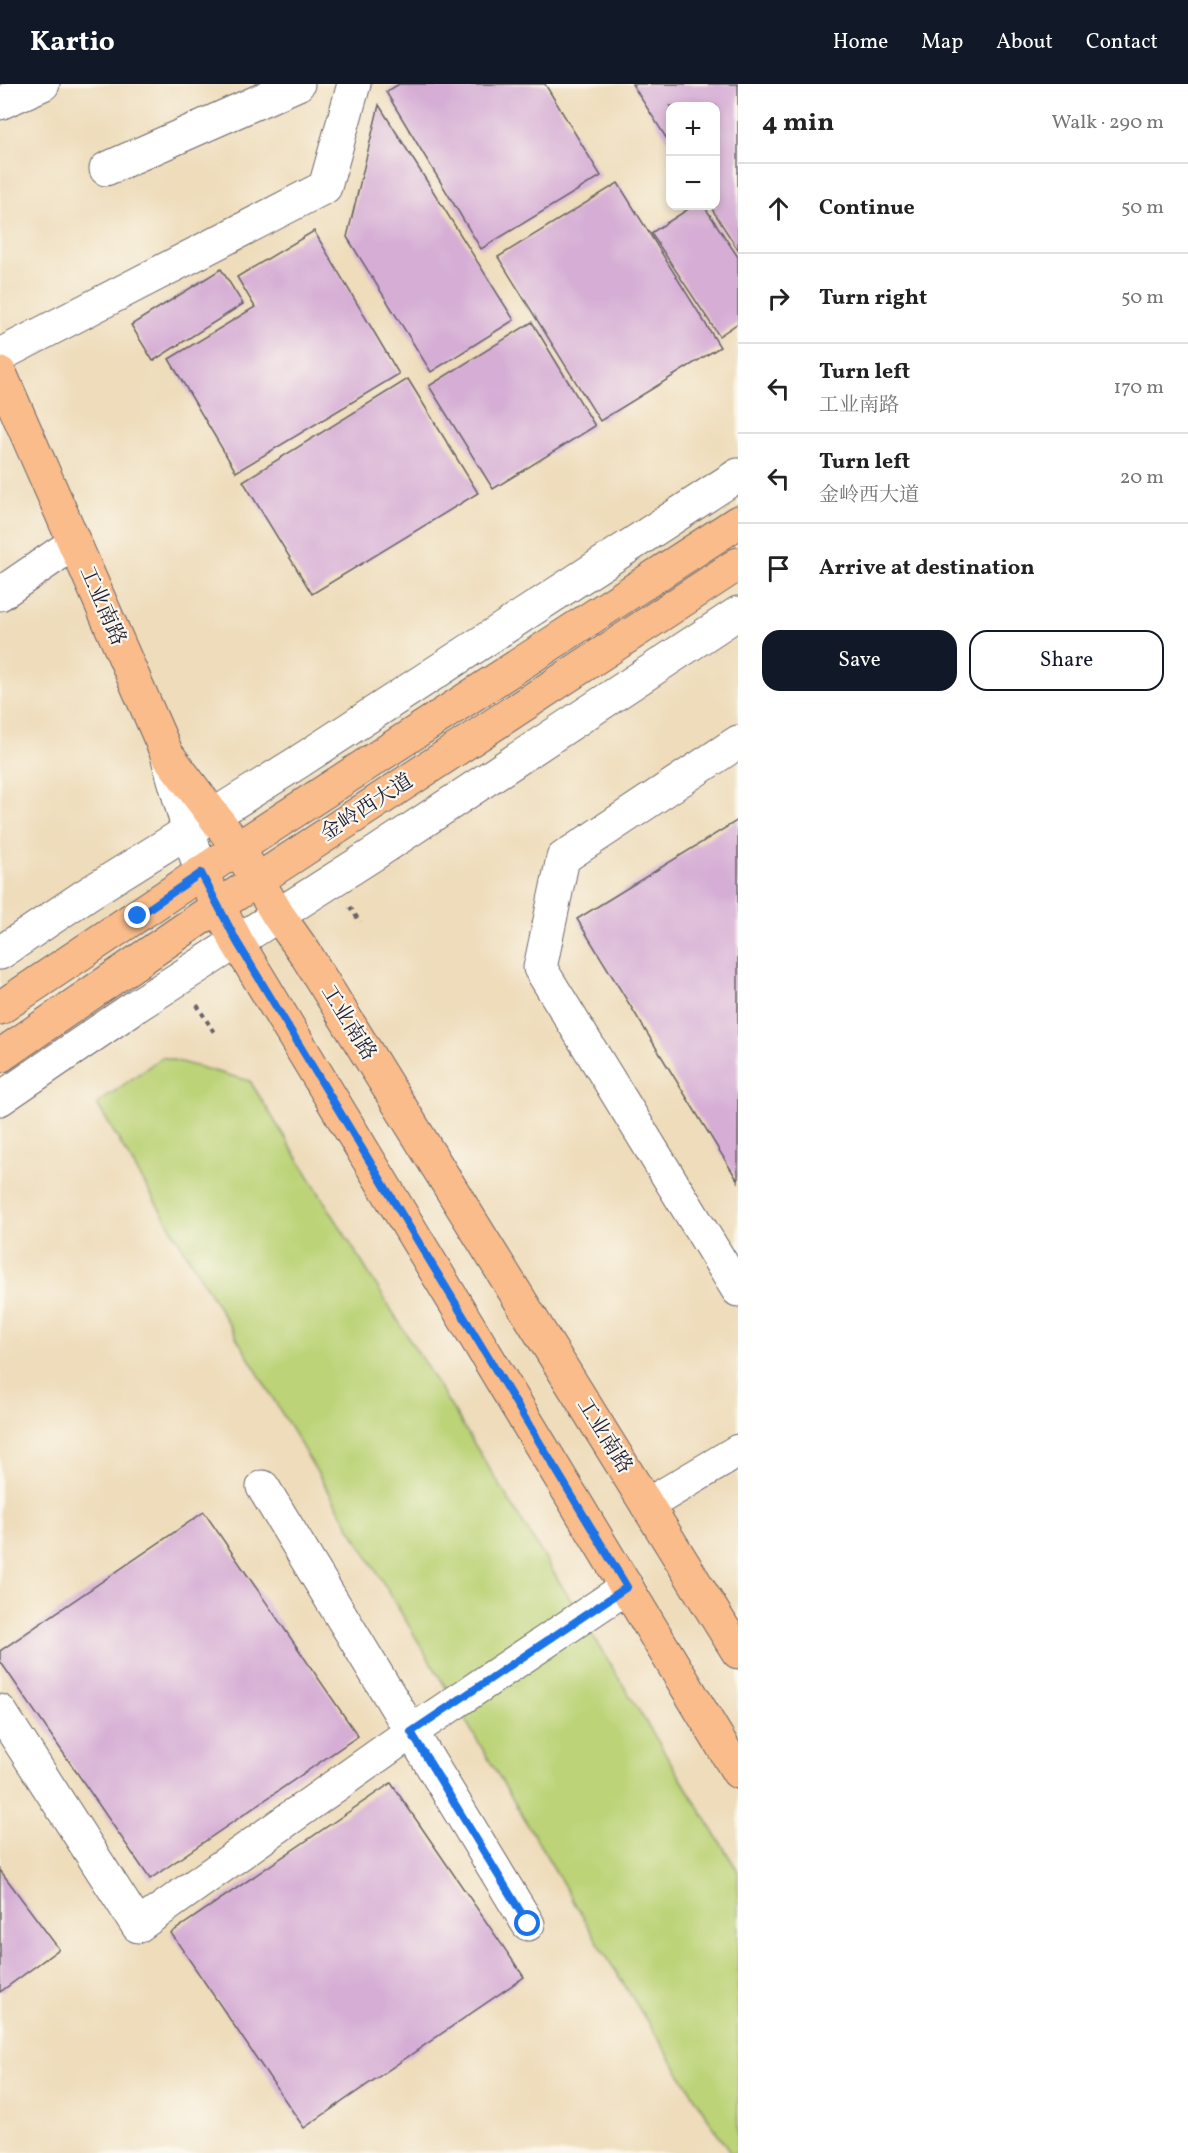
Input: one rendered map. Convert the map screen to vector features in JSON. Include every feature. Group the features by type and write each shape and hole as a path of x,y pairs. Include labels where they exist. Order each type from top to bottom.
{"main road":[{"name":"工业南路","path":"0,373 167,754 201,823 238,848 256,881 305,954 738,1652"},
{"name":"金岭西大道","path":"0,1008 238,848 738,522"},
{"name":"金岭西大道","path":"0,1056 218,906 738,564"},
{"path":"201,873 237,942 738,1772"}],"street":[{"path":"0,103 43,84"},
{"path":"106,169 298,84"},
{"path":"0,356 325,187 354,84"},
{"path":"0,953 86,895 297,763 738,475"},
{"path":"0,594 74,543"},
{"path":"0,1099 136,1006 396,839 738,613"},
{"path":"738,742 563,858 540,968 738,1290"},
{"path":"201,823 201,873"},
{"path":"647,1505 738,1451"},
{"path":"263,1487 528,1924"},
{"path":"0,1711 138,1926 411,1732 627,1587"}],"green space":[{"path":"162,1057 250,1081 738,1871 738,2153 730,2153 608,1959 97,1104"}],"building":[{"path":"399,84 545,84 601,176 481,249 386,92"},
{"path":"632,84 738,84 738,250 713,210 720,210 720,102 666,102 666,138"},
{"path":"379,105 514,320 431,372 347,237"},
{"path":"618,183 720,347 600,421 498,257"},
{"path":"687,210 707,210 738,257 738,323 719,336 651,233"},
{"path":"314,231 399,374 236,472 169,359 255,307 237,277"},
{"path":"221,269 243,304 153,361 131,325"},
{"path":"532,322 595,426 493,489 429,386"},
{"path":"408,379 478,493 312,594 243,481"},
{"path":"738,820 738,1181 577,919"},
{"path":"204,1512 358,1736 150,1879 0,1661 0,1651"},
{"path":"391,1783 524,1977 304,2128 171,1933"},
{"path":"0,1870 59,1949 0,1992"}],"route":[{"path":"138,916 201,873 237,942 627,1587 411,1732 528,1924"}]}
